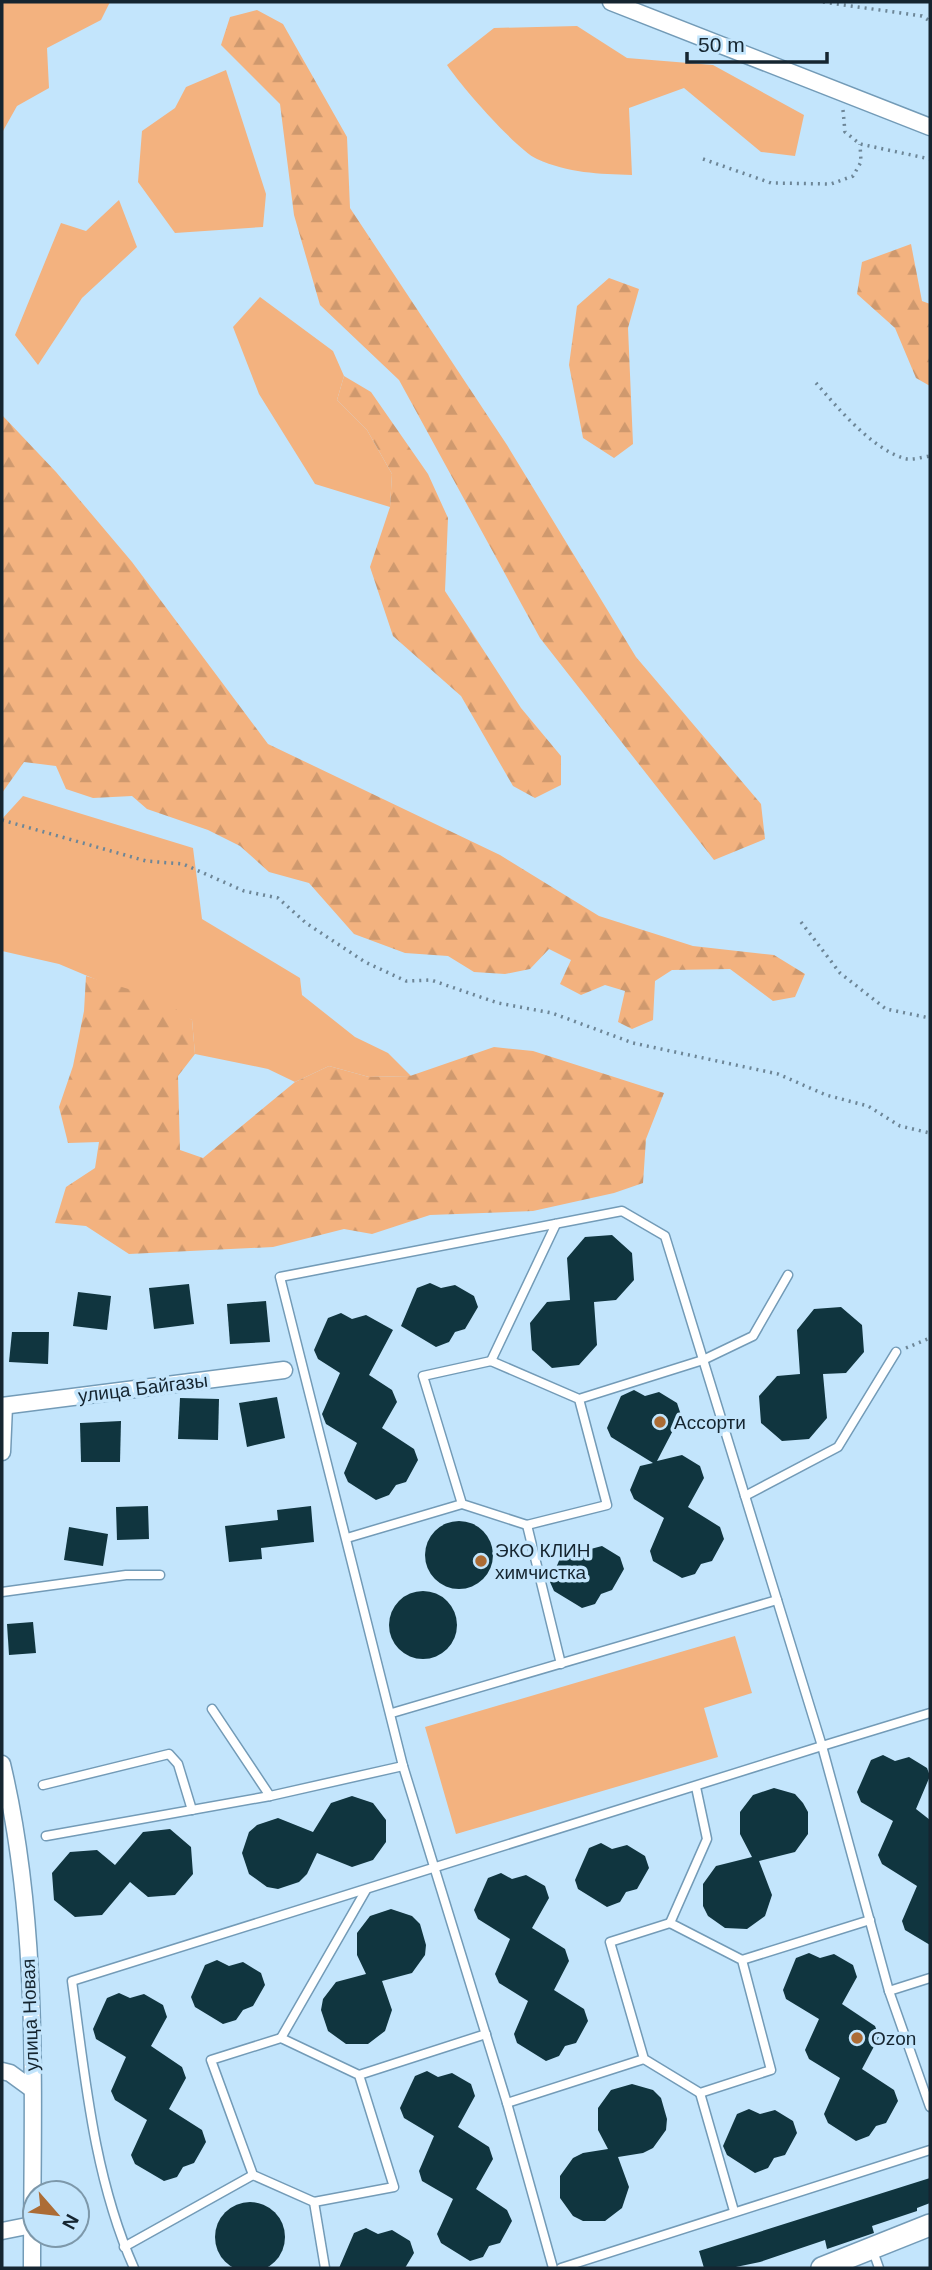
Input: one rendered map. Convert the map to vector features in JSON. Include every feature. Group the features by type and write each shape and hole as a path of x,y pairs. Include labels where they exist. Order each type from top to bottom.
{"street":[{"path":"611,2 930,127"},
{"name":"улица Байгазы","path":"3,1406 284,1370"},
{"path":"2,1452 3,1406"},
{"name":"улица Новая","path":"2,1764 13,1810 32,1992 32,2179"},
{"path":"2,2071 10,2073 32,2089"},
{"path":"822,2268 876,2258 930,2225"},
{"path":"2,2231 21,2227"},
{"name":"улица Новая","path":"32,2249 32,2268"}],"lane":[{"path":"553,2268 507,2103 403,1766 393,1713 280,1277 622,1211 665,1236 822,1746 890,1991 930,2107"},
{"path":"491,1361 556,1224"},
{"path":"462,1504 424,1376 491,1361 579,1399 703,1360 753,1336 788,1275"},
{"path":"745,1496 838,1447 895,1352"},
{"path":"347,1538 462,1504 527,1525 607,1505 579,1399"},
{"path":"527,1525 561,1664"},
{"path":"2,1592 126,1575 160,1576"},
{"path":"393,1713 777,1600"},
{"path":"212,1709 270,1796"},
{"path":"134,2268 117,2230 90,2117 72,1981 930,1713"},
{"path":"43,1786 169,1754 178,1764 192,1810"},
{"path":"46,1836 270,1796 403,1766"},
{"path":"670,1923 707,1839 696,1787"},
{"path":"281,2038 366,1889"},
{"path":"734,2211 700,2093 644,2059 610,1942 670,1923 742,1959 870,1920"},
{"path":"700,2093 771,2070 742,1959"},
{"path":"890,1991 930,1978"},
{"path":"359,2075 394,2186 314,2202 253,2175 211,2060 281,2038 359,2075 486,2034"},
{"path":"507,2103 644,2059"},
{"path":"561,2268 930,2150"},
{"path":"124,2247 253,2175"},
{"path":"314,2202 325,2268"}],"path":[{"path":"823,2 922,16 930,21"},
{"path":"841,92 845,132 860,144 930,159"},
{"path":"703,159 771,183 831,184 853,176 860,162 860,144"},
{"path":"816,383 851,422 870,438 904,459 930,456"},
{"path":"2,820 146,861 183,864 244,891 278,898 306,923 365,962 406,981 431,980 498,1003 552,1013 634,1043 778,1074 826,1094 868,1106 900,1126 930,1133"},
{"path":"801,922 840,973 886,1009 930,1018"},
{"path":"895,1352 930,1338"}],"green space":[{"path":"2,2 110,2 101,20 47,48 49,88 17,106 3,131"},
{"path":"257,10 283,24 347,137 350,208 507,445 636,657 761,804 765,839 714,860 540,638 399,380 320,305 294,215 280,104 221,45 230,17"},
{"path":"577,26 627,58 713,65 804,115 795,156 761,152 684,88 629,108 632,175 560,167 537,159 516,143 476,101 447,65 494,28"},
{"path":"226,70 266,194 263,227 175,233 138,182 142,131 175,108 186,87"},
{"path":"119,200 137,247 82,298 38,365 15,335 61,223 86,231"},
{"path":"911,244 922,301 930,304 930,386 916,378 895,328 857,294 862,262"},
{"path":"609,278 639,289 628,328 633,444 614,458 583,438 569,365 577,306"},
{"path":"260,297 333,351 344,376 337,400 367,430 392,474 390,507 315,484 259,394 233,327"},
{"path":"344,376 371,392 428,474 448,518 445,591 521,708 561,756 561,785 535,798 513,786 461,696 393,636 370,567 390,507 392,474 367,430 337,400"},
{"path":"2,415 56,472 132,562 268,744 500,855 599,916 693,946 774,955 805,974 795,997 773,1001 730,969 672,970 655,981 653,1020 632,1029 618,1022 625,991 605,985 581,995 560,984 571,960 549,949 530,969 505,974 474,972 448,956 405,953 354,934 309,883 269,872 240,846 208,830 147,809 132,796 93,798 66,789 56,766 24,762 2,793"},
{"path":"23,796 193,848 202,919 300,978 302,995 355,1037 388,1053 411,1076 369,1077 329,1066 295,1082 268,1069 195,1054 192,1020 59,964 2,951 2,819"},
{"path":"86,976 161,999 192,1020 195,1054 178,1076 180,1150 203,1158 295,1082 329,1066 369,1077 410,1076 494,1047 533,1051 664,1093 646,1139 643,1183 614,1193 533,1211 430,1215 372,1234 344,1229 273,1247 129,1254 86,1226 55,1223 66,1187 95,1168 99,1142 68,1143 59,1107 73,1066 84,1011"},
{"path":"735,1636 752,1693 704,1708 718,1757 456,1834 425,1727"}],"building":[{"path":"612,1235 632,1253 634,1280 616,1300 594,1302 597,1345 579,1365 552,1368 532,1350 530,1323 547,1302 570,1300 567,1258 585,1237"},
{"path":"430,1283 441,1288 455,1285 474,1296 478,1307 465,1329 455,1332 449,1342 436,1347 401,1326 417,1288"},
{"path":"189,1284 194,1324 154,1329 149,1288"},
{"path":"78,1292 111,1296 107,1330 73,1326"},
{"path":"266,1301 270,1342 230,1344 227,1304"},
{"path":"841,1307 862,1325 864,1352 846,1373 823,1374 827,1418 809,1439 782,1441 761,1423 759,1396 777,1376 800,1374 797,1330 814,1309"},
{"path":"341,1313 352,1319 366,1315 393,1330 369,1375 392,1390 397,1402 382,1428 414,1449 418,1460 406,1482 396,1485 389,1495 376,1500 348,1482 344,1473 357,1443 326,1424 322,1414 340,1373 318,1359 314,1350 328,1318"},
{"path":"12,1332 49,1332 48,1364 9,1362"},
{"path":"634,1390 645,1396 659,1392 677,1403 681,1415 657,1461 682,1455 700,1466 704,1478 688,1507 720,1527 724,1539 712,1561 701,1564 695,1574 682,1578 653,1561 650,1551 664,1518 634,1499 630,1490 640,1466 653,1463 611,1437 607,1428 621,1396"},
{"path":"277,1397 285,1438 247,1447 239,1403"},
{"path":"180,1398 219,1399 218,1440 178,1439"},
{"path":"121,1421 120,1462 81,1462 80,1423"},
{"path":"148,1506 149,1539 117,1540 116,1507"},
{"path":"311,1506 314,1542 261,1548 262,1559 229,1562 225,1526 278,1520 277,1510"},
{"path":"459,1521 472,1524 483,1531 490,1542 493,1555 490,1568 483,1579 472,1586 459,1589 446,1586 435,1579 428,1568 425,1555 428,1542 435,1531 446,1524"},
{"path":"69,1527 108,1534 103,1566 64,1560"},
{"path":"576,1544 587,1550 602,1546 620,1557 624,1569 612,1590 601,1594 595,1604 582,1608 554,1591 550,1582 564,1549"},
{"path":"423,1591 436,1594 447,1601 454,1612 457,1625 454,1638 447,1649 436,1656 423,1659 410,1656 399,1649 392,1638 389,1625 392,1612 399,1601 410,1594"},
{"path":"33,1622 36,1653 9,1655 7,1624"},
{"path":"883,1755 895,1761 909,1757 927,1768 930,1776 916,1809 930,1820 930,1945 905,1930 902,1921 917,1886 882,1864 878,1855 893,1821 861,1802 857,1792 871,1760"},
{"path":"774,1788 795,1794 803,1803 808,1812 808,1834 795,1852 759,1861 772,1895 765,1916 747,1929 725,1928 708,1916 703,1906 703,1884 716,1866 752,1857 740,1834 740,1812 753,1795"},
{"path":"352,1796 373,1803 386,1820 386,1842 373,1860 352,1867 317,1853 307,1874 299,1882 278,1889 267,1887 249,1874 242,1853 249,1832 257,1825 278,1818 313,1832 331,1803"},
{"path":"170,1829 191,1847 193,1874 175,1895 148,1897 130,1882 102,1915 75,1917 54,1900 52,1873 70,1852 97,1850 115,1865 143,1832"},
{"path":"601,1843 612,1849 627,1845 645,1856 649,1868 637,1889 626,1892 620,1902 607,1907 578,1889 575,1880 589,1848"},
{"path":"501,1873 512,1879 526,1875 545,1886 549,1898 532,1928 565,1949 569,1961 554,1990 584,2009 588,2021 576,2043 565,2046 559,2056 546,2061 517,2043 514,2034 528,2001 499,1983 495,1974 510,1939 478,1919 474,1910 488,1878"},
{"path":"391,1909 412,1916 420,1924 426,1945 425,1955 412,1973 382,1981 392,2010 385,2031 368,2044 346,2044 328,2031 321,2010 323,1999 336,1982 366,1974 357,1955 357,1933 370,1916"},
{"path":"809,1953 820,1958 834,1954 853,1965 857,1977 842,2004 875,2026 879,2037 862,2069 894,2090 898,2101 886,2123 876,2126 869,2136 856,2141 828,2123 824,2114 840,2078 809,2059 805,2050 819,2019 786,1999 783,1990 796,1958"},
{"path":"217,1960 229,1966 243,1962 261,1973 265,1985 253,2006 243,2010 236,2020 223,2024 195,2007 191,1997 205,1965"},
{"path":"119,1993 130,1998 144,1994 163,2005 167,2017 151,2046 182,2067 186,2078 169,2109 202,2130 206,2142 194,2163 183,2167 177,2177 164,2181 135,2164 131,2155 147,2120 115,2100 111,2091 126,2057 96,2039 93,2029 107,1998"},
{"path":"427,2071 438,2077 452,2073 471,2084 475,2096 458,2127 489,2147 493,2159 476,2189 507,2210 512,2221 500,2243 489,2246 483,2257 470,2261 441,2243 437,2234 453,2199 422,2181 419,2171 434,2136 404,2118 400,2108 415,2076"},
{"path":"632,2084 653,2090 661,2098 667,2119 666,2130 653,2148 643,2153 618,2157 629,2187 622,2208 605,2221 583,2221 573,2216 560,2198 560,2176 573,2158 583,2153 608,2149 598,2130 598,2108 611,2090"},
{"path":"749,2109 760,2114 775,2110 793,2121 797,2133 785,2155 774,2158 768,2168 755,2173 727,2155 723,2146 737,2114"},
{"path":"930,2178 930,2203 917,2208 917,2211 872,2226 874,2233 827,2249 825,2240 760,2262 731,2268 704,2268 699,2251"},
{"path":"250,2202 275,2212 285,2237 275,2262 250,2272 225,2262 215,2237 225,2212"},
{"path":"366,2228 378,2234 392,2230 410,2241 414,2253 405,2268 339,2268 354,2233"}],"place":[{"name":"Ассорти","path":"660,1422"},
{"name":"ЭКО КЛИН химчистка","path":"481,1561"},
{"name":"Ozon","path":"857,2038"}]}
